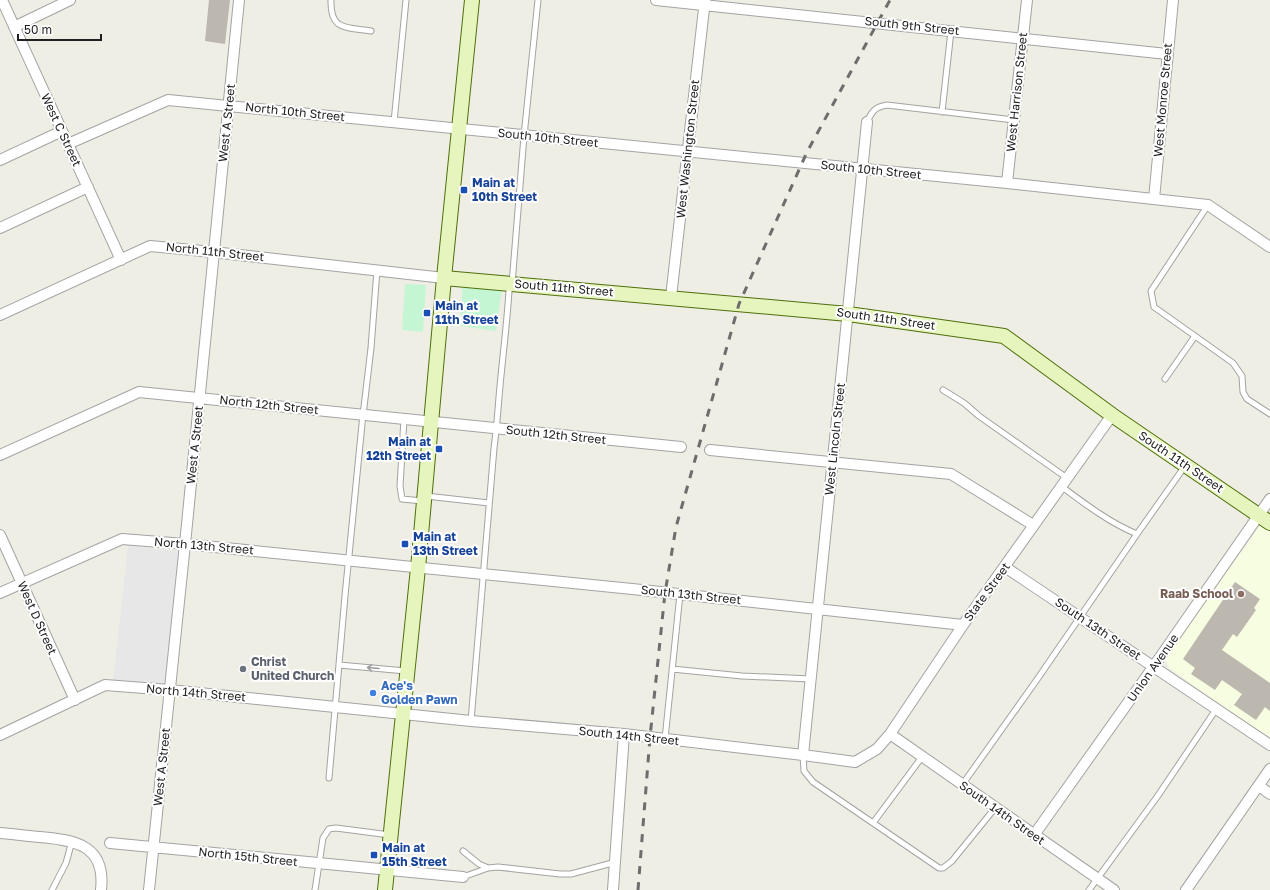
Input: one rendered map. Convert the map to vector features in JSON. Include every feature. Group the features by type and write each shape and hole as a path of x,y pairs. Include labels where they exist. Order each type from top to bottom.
{"main road":[{"path":"385,890 418,568 444,278 472,0"},
{"name":"South 11th Street","path":"444,278 671,297 848,314 1004,336 1112,415 1264,519"}],"street":[{"name":"West C Street","path":"2,0 121,260"},
{"name":"West A Street","path":"149,890 239,0"},
{"name":"South 9th Street","path":"656,0 704,2 951,31 1168,54"},
{"name":"West Harrison Street","path":"1007,183 1027,0"},
{"name":"West Monroe Street","path":"1154,199 1173,0"},
{"path":"14,26 66,1"},
{"name":"West Washington Street","path":"671,297 704,2"},
{"name":"North 10th Street","path":"68,144 168,100 459,129"},
{"name":"West Lincoln Street","path":"803,755 867,122"},
{"name":"South 10th Street","path":"459,129 1007,183 1208,205 1270,247"},
{"path":"0,160 62,131"},
{"path":"0,228 88,187"},
{"name":"North 11th Street","path":"0,315 150,246 444,278"},
{"name":"North 12th Street","path":"0,455 139,392 431,422"},
{"name":"State Street","path":"855,762 877,749 890,734 963,625 1112,415"},
{"name":"South 12th Street","path":"431,422 681,447"},
{"path":"710,450 951,474 1033,525"},
{"name":"Union Avenue","path":"1034,835 1154,666 1264,519 1270,499"},
{"name":"West D Street","path":"0,536 75,700"},
{"name":"North 13th Street","path":"0,593 122,539 418,568"},
{"name":"South 13th Street","path":"1005,566 1270,745"},
{"name":"South 13th Street","path":"418,568 680,594 963,625"},
{"name":"North 14th Street","path":"0,734 105,685 170,690 403,714"},
{"name":"South 14th Street","path":"403,714 624,734 855,762"},
{"path":"613,890 624,734"},
{"name":"South 14th Street","path":"890,734 994,808 1114,890"},
{"path":"1186,890 1270,769"},
{"path":"1259,786 1270,794"},
{"path":"0,833 64,839 85,847 99,864 101,890"},
{"name":"North 15th Street","path":"110,843 463,878"}],"lane":[{"path":"331,0 333,19 340,26 371,31"},
{"path":"394,122 406,0"},
{"path":"471,721 489,503 509,291 512,284 524,136 538,0"},
{"path":"942,112 951,31"},
{"path":"867,122 871,112 880,106 887,105 1014,120"},
{"path":"1208,205 1151,291 1154,307 1233,363 1242,376 1243,392 1247,399 1270,414"},
{"path":"329,778 345,596 371,348 377,270"},
{"path":"1165,379 1195,336"},
{"path":"943,390 964,403 1064,482 1089,507 1126,530 1137,534"},
{"path":"404,419 400,486 402,499 424,498 489,503"},
{"path":"962,785 1186,465"},
{"path":"666,739 680,594"},
{"path":"339,665 407,671"},
{"path":"672,668 742,676 811,679"},
{"path":"1089,890 1157,797 1217,708"},
{"path":"803,755 804,771 813,782 939,868 943,868 952,861 994,808"},
{"path":"873,822 922,757"},
{"path":"315,890 323,838 329,829 336,828 390,835"},
{"path":"52,890 66,863 72,841"},
{"path":"463,851 478,864 488,868"},
{"path":"463,878 488,868 498,867 571,874 616,862"}],"shaded area":[{"name":"Raab School","path":"1261,525 1270,530 1270,740 1169,668 1166,661 1166,657"},
{"path":"128,546 178,551 165,683 113,681"}],"green space":[{"path":"463,280 502,289 496,331 460,326"},
{"path":"405,284 426,285 423,332 402,330"}],"building":[{"path":"209,0 230,0 225,44 205,41"},
{"name":"Raab School","path":"1235,582 1260,599 1254,608 1256,610 1237,637 1233,634 1222,650 1270,683 1270,711 1265,707 1256,720 1234,705 1242,694 1222,680 1215,690 1191,674 1195,668 1183,659"}],"railway":[{"path":"638,890 650,737 665,593 676,527 739,304 807,152 890,0"}],"place":[{"name":"Main at 10th Street","path":"464,190"},
{"name":"Main at 11th Street","path":"427,313"},
{"name":"Main at 12th Street","path":"439,449"},
{"name":"Main at 13th Street","path":"405,544"},
{"name":"Raab School","path":"1241,594"},
{"name":"Christ United Church","path":"243,669"},
{"name":"Ace's Golden Pawn","path":"373,693"},
{"name":"Main at 15th Street","path":"374,855"}]}
